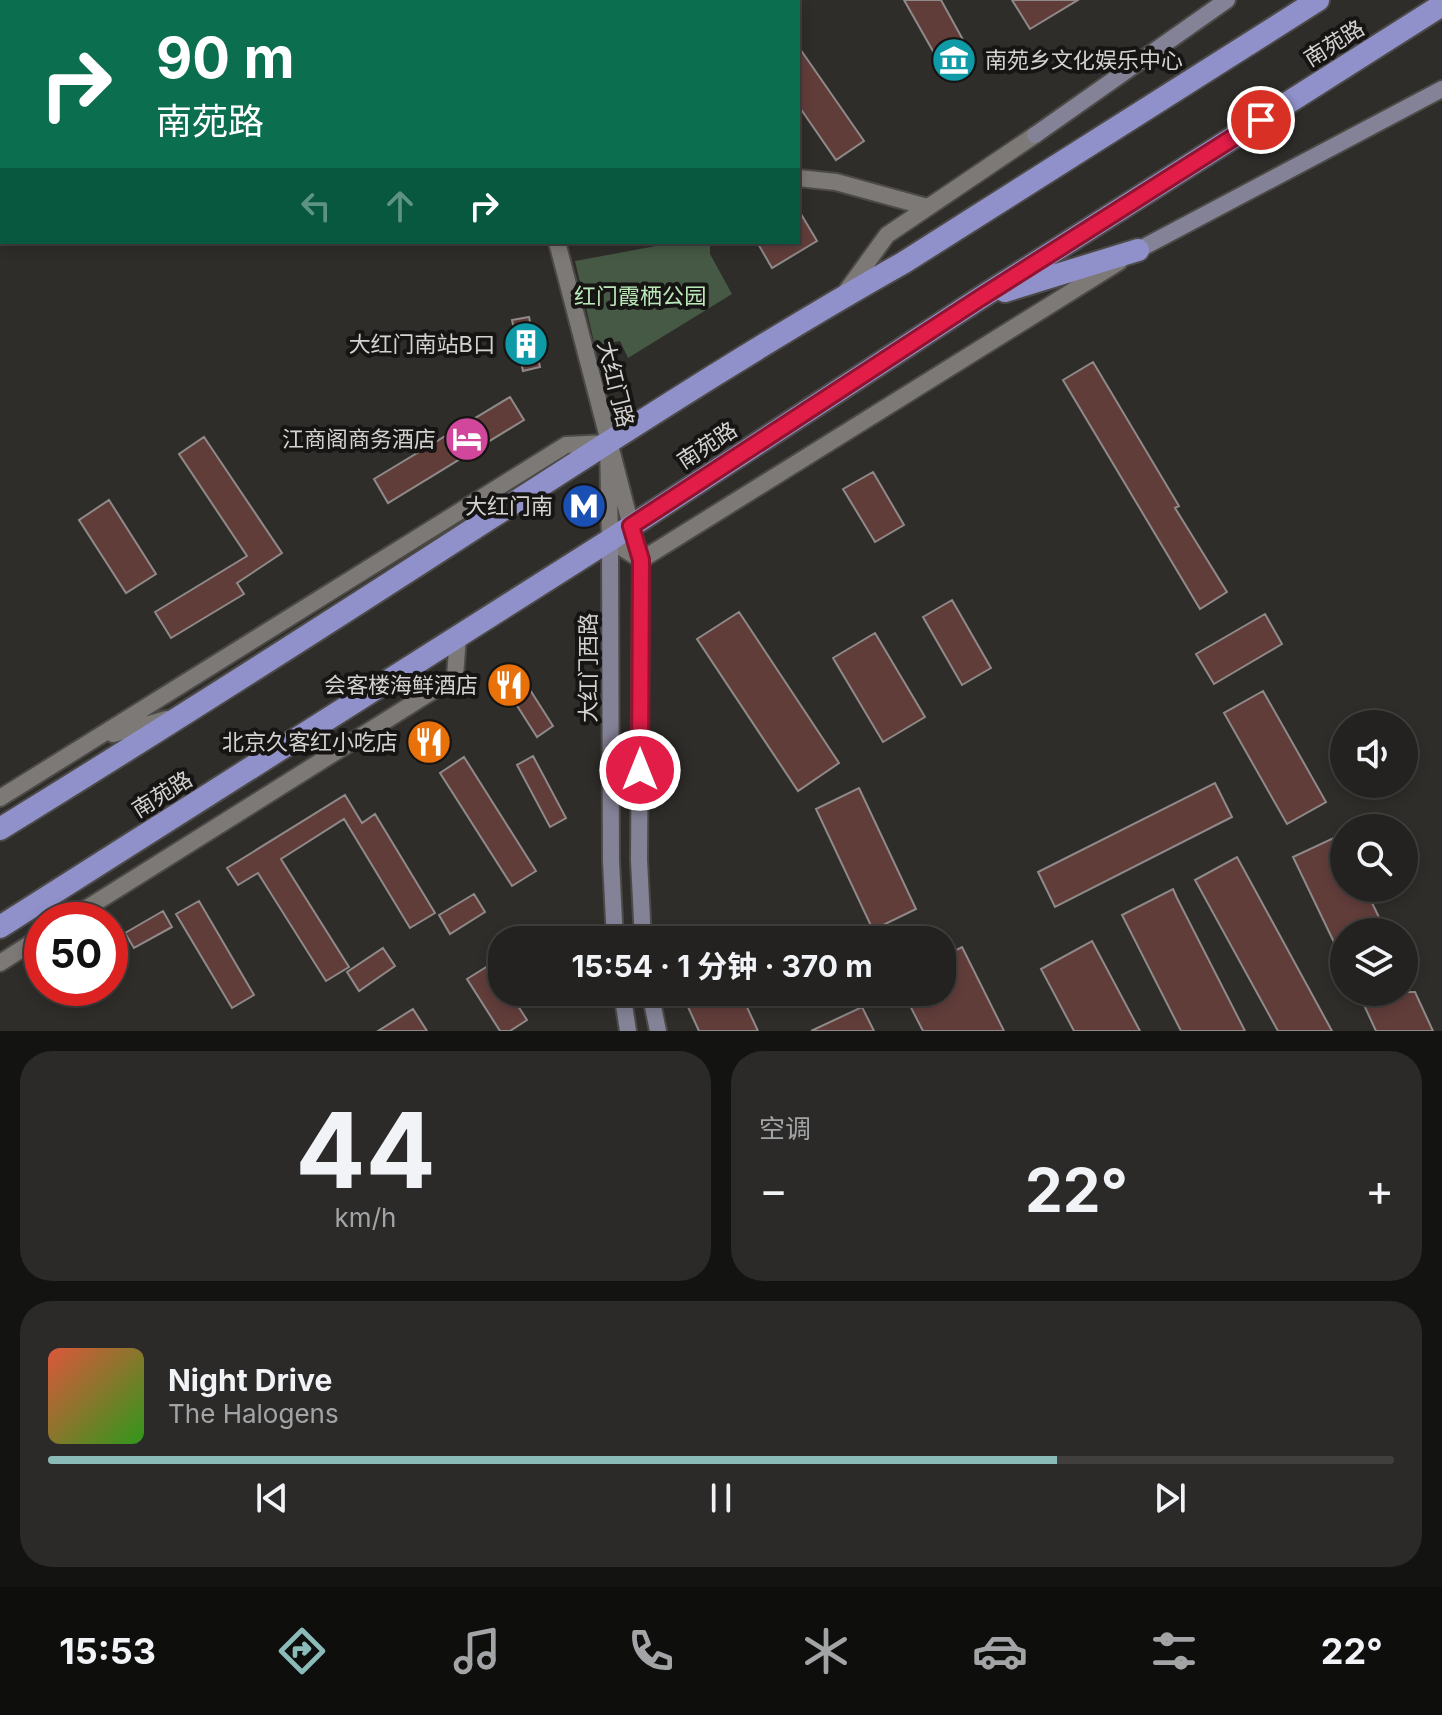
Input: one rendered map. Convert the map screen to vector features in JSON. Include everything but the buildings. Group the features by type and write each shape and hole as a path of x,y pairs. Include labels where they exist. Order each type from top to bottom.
{"highway":[{"name":"南苑路","path":"0,829 189,713 608,443 903,263 1318,0"},
{"name":"南苑路","path":"0,927 610,540 977,300 1442,5"},
{"path":"977,300 1138,250"}],"main road":[{"path":"1035,135 1227,0"},
{"path":"1138,250 1442,89"},
{"path":"631,526 641,560 639,860 642,926"},
{"name":"大红门西路","path":"610,540 611,861 614,926"},
{"path":"624,1006 628,1031"},
{"path":"653,1006 658,1031"}],"street":[{"path":"843,297 887,235 1035,135"},
{"path":"800,178 836,182 927,207"},
{"name":"大红门路","path":"558,244 608,443"},
{"path":"608,443 610,540 641,560 1138,250"},
{"path":"608,443 631,526"},
{"path":"0,798 566,445 608,443"},
{"path":"97,902 455,677 458,636"},
{"path":"96,738 189,713"},
{"path":"0,963 24,948"}],"green space":[{"name":"红门霞栖公园","path":"667,244 710,244 710,254 732,294 628,358 620,341 595,346 575,261"}],"place":[{"name":"南苑乡文化娱乐中心","path":"954,60"},
{"name":"大红门南站B口","path":"526,344"},
{"name":"江商阁商务酒店","path":"467,439"},
{"name":"大红门南","path":"584,506"},
{"name":"会客楼海鲜酒店","path":"509,685"},
{"name":"北京久客红小吃店","path":"429,742"}],"route":[{"path":"640,770 641,560 631,526 977,300 1261,120"}]}
